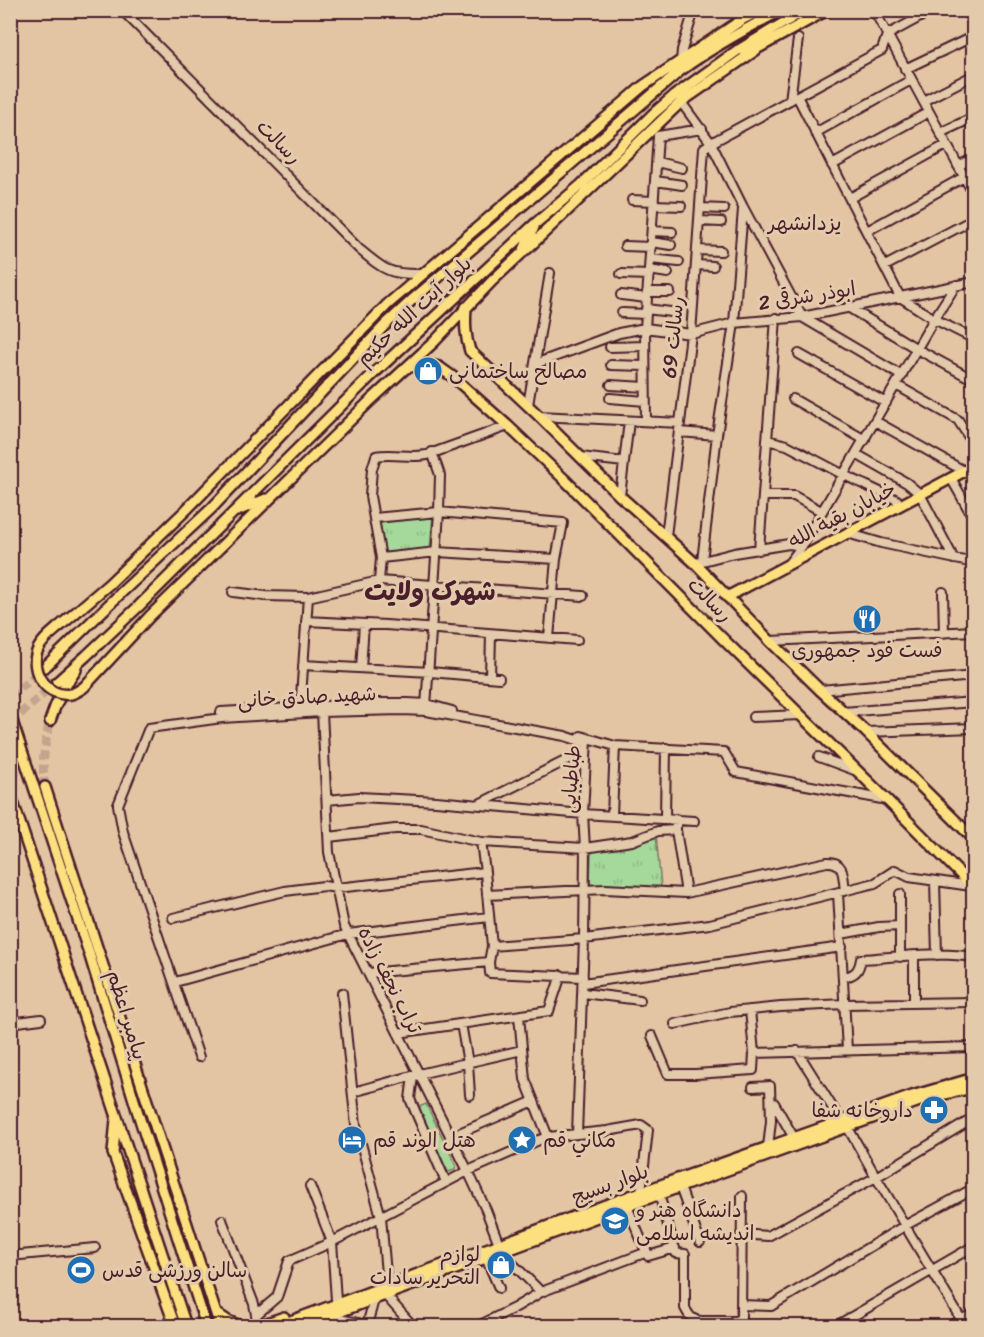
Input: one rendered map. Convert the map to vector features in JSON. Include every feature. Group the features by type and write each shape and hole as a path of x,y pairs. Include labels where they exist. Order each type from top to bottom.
{"main road":[{"path":"758,48 681,102 492,281 435,341 369,402 150,616 84,687 72,694 59,693 46,687 35,665 38,650 46,638 109,584 185,511 388,304 643,86 681,65 744,15 761,10"},
{"name":"بلوار آیت الله حکیم","path":"45,667 212,508 385,325 412,300 681,65 782,10"},
{"path":"738,50 805,10"},
{"name":"بلوار آیت الله حکیم","path":"57,682 373,374 581,184 654,113 738,50 758,48 827,10"},
{"path":"512,215 517,202 548,172 552,164"},
{"path":"523,252 536,223"},
{"name":"رسالت","path":"466,308 464,325 470,351 620,496 698,562 726,597 974,839"},
{"name":"رسالت","path":"406,368 423,364 439,367 508,426 972,886"},
{"name":"خیابان بقیة الله","path":"726,597 974,466"},
{"path":"232,513 272,497"},
{"path":"50,721 64,686 86,656"},
{"name":"پیامبر اعظم","path":"10,715 89,953 206,1326"},
{"path":"45,787 220,1326"},
{"name":"پیامبر اعظم","path":"10,793 186,1326"},
{"path":"89,953 100,957"},
{"path":"961,1086 974,1076"},
{"name":"بلوار بسیج","path":"277,1326 386,1296 486,1258 500,1248 641,1192 961,1086 974,1088"},
{"path":"137,1110 157,1130"},
{"path":"117,1113 113,1154 175,1326"},
{"name":"بلوار بسیج","path":"751,1157 768,1147 845,1124"},
{"name":"بلوار بسیج","path":"301,1326 387,1285 627,1206 740,1161"},
{"path":"258,1326 305,1309 340,1308"},
{"path":"319,1326 340,1308"},
{"path":"216,1313 240,1326"}],"street":[{"name":"رسالت","path":"122,10 359,249 393,273 423,274"},
{"path":"681,65 682,50 694,10"},
{"path":"874,10 974,195"},
{"path":"711,143 882,50 887,35 933,10"},
{"path":"905,69 974,36"},
{"path":"798,39 794,98 850,198 900,297 934,319 970,337 974,335"},
{"path":"922,101 974,75"},
{"path":"815,133 911,80"},
{"path":"681,102 711,143 802,317 902,376"},
{"path":"832,165 929,112"},
{"path":"940,133 974,117"},
{"path":"646,421 645,327 658,136 702,129"},
{"name":"رسالت 69","path":"666,536 691,334 704,148 711,143"},
{"path":"850,198 946,145"},
{"path":"958,166 974,158"},
{"path":"657,162 682,168"},
{"path":"867,231 964,177"},
{"path":"656,181 682,185"},
{"path":"632,200 681,206"},
{"path":"743,207 734,323 698,562 734,553 789,544 802,546"},
{"path":"700,208 724,209"},
{"path":"885,266 974,219"},
{"path":"699,221 721,222"},
{"path":"652,231 672,232"},
{"path":"625,246 671,245"},
{"path":"697,250 721,251"},
{"path":"650,259 679,262"},
{"path":"696,265 714,266"},
{"path":"528,405 550,273"},
{"path":"621,274 669,273"},
{"name":"ابوذر شرقی 2","path":"645,327 691,334 734,323 802,317 974,282"},
{"path":"789,564 802,546 956,285"},
{"path":"621,295 670,292"},
{"path":"848,307 974,380"},
{"path":"622,313 671,312"},
{"path":"759,550 776,318"},
{"path":"535,364 619,333 645,327"},
{"path":"610,347 645,346"},
{"path":"799,354 886,404"},
{"path":"610,365 645,366"},
{"path":"610,385 645,387"},
{"path":"896,385 958,420 974,445"},
{"path":"610,398 645,401"},
{"path":"793,399 865,440"},
{"path":"539,416 646,421 717,435"},
{"path":"620,496 629,421"},
{"path":"875,421 964,471"},
{"path":"380,581 381,558 371,490 372,469 376,456 419,456 508,426"},
{"path":"767,440 787,445 897,500"},
{"path":"426,708 430,672 440,475 432,452"},
{"path":"856,454 907,483 920,495 954,559"},
{"path":"580,457 624,462"},
{"path":"951,478 974,519"},
{"path":"763,496 794,496 821,511"},
{"path":"374,518 439,512 563,523 556,559 549,638"},
{"path":"847,533 974,564"},
{"path":"381,558 437,552 556,559"},
{"path":"232,592 265,596 308,597 380,581 583,596"},
{"path":"943,592 944,633"},
{"path":"303,707 303,665 308,597"},
{"path":"306,621 577,640"},
{"path":"361,668 364,624"},
{"path":"770,641 974,631"},
{"path":"303,665 494,678 491,634"},
{"path":"820,690 974,676"},
{"path":"843,712 974,702"},
{"name":"شهید صادق خانی","path":"426,708 222,718 221,711 378,703 426,708 565,736 586,744"},
{"name":"تراب نجف زاده","path":"322,712 329,852 344,926 398,1033 416,1075 468,1171 500,1248"},
{"path":"753,717 800,715"},
{"path":"199,1057 123,832 118,805 149,728 222,718"},
{"path":"866,732 974,728"},
{"path":"478,804 586,744"},
{"name":"طباطبایی","path":"577,1134 583,993 585,848 583,814 586,744 724,753 736,772 887,800"},
{"path":"612,815 615,746"},
{"path":"665,819 666,748"},
{"path":"819,757 859,772"},
{"path":"327,800 359,797 694,821"},
{"path":"676,819 686,893"},
{"path":"329,837 420,829 482,842 585,848 632,841 658,831 676,830"},
{"path":"482,842 492,946 489,973 561,975 583,980 842,947"},
{"path":"488,895 616,889 686,893 827,862 837,862 841,868 841,934 846,1050"},
{"path":"492,946 584,939 710,924 875,883 895,870 909,877 972,886"},
{"path":"173,918 285,891 324,886 336,888 485,872"},
{"path":"935,881 937,955"},
{"path":"900,894 900,957"},
{"path":"175,982 348,934 489,917"},
{"path":"841,934 879,927 900,926"},
{"path":"844,977 855,973 860,967 861,959 937,955 973,957"},
{"path":"914,956 914,1002"},
{"path":"368,973 489,962"},
{"path":"398,1033 549,1011 561,975"},
{"path":"342,993 356,1125 381,1217 387,1285"},
{"path":"583,993 640,1000"},
{"path":"675,1024 730,1012 782,1007 974,1002"},
{"path":"652,1036 668,1074 753,1070 754,1053 750,1010"},
{"path":"519,1016 525,1079 548,1137"},
{"path":"10,1023 40,1019"},
{"path":"460,1024 468,1063 470,1095"},
{"path":"754,1053 974,1047"},
{"path":"353,1092 522,1050"},
{"path":"797,1052 845,1124 963,1323"},
{"path":"416,1075 410,1099 447,1182"},
{"path":"753,1087 770,1086 771,1121 768,1147"},
{"path":"450,1137 534,1101"},
{"path":"771,1104 774,1102 794,1138"},
{"path":"741,1234 768,1236 876,1177 974,1118"},
{"path":"222,1220 254,1304 256,1315 277,1297 289,1260 332,1242 468,1171 548,1137 641,1125 648,1128 641,1192"},
{"path":"310,1186 332,1242 340,1308 367,1326 374,1300"},
{"path":"680,1186 700,1242"},
{"path":"741,1305 771,1306 906,1225 974,1188"},
{"path":"659,1194 676,1253 685,1254 686,1308 689,1316 697,1321 736,1321 741,1318 742,1196"},
{"path":"627,1206 648,1256 675,1248"},
{"path":"836,1326 974,1246"},
{"path":"10,1256 95,1248"},
{"path":"500,1248 541,1292"},
{"path":"478,1326 541,1292 647,1252"},
{"path":"486,1258 499,1288"},
{"path":"386,1296 413,1326"},
{"path":"949,1326 963,1323 974,1312"}],"green space":[{"path":"433,516 430,548 384,554 380,523"},
{"path":"656,834 661,887 592,886 590,883 593,851"},
{"path":"426,1104 456,1165 455,1170 448,1172 417,1108"}],"tunnel":[{"path":"10,697 43,669"},
{"path":"10,723 57,682"},
{"path":"45,787 44,754 50,721"}],"place":[{"name":"مصالح ساختمانی","path":"428,371"},
{"name":"فست فود جمهوری","path":"867,619"},
{"name":"داروخانه شفا","path":"934,1110"},
{"name":"هتل الوند قم","path":"352,1140"},
{"name":"مكاني قم","path":"522,1140"},
{"name":"دانشگاه هنر و اندیشه اسلامی","path":"615,1221"},
{"name":"لوازم التحریر سادات","path":"501,1265"},
{"name":"سالن ورزشی قدس","path":"81,1270"}],"district":[{"name":"یزدانشهر","path":"805,223"},
{"name":"شهرک ولایت","path":"430,591"}]}
